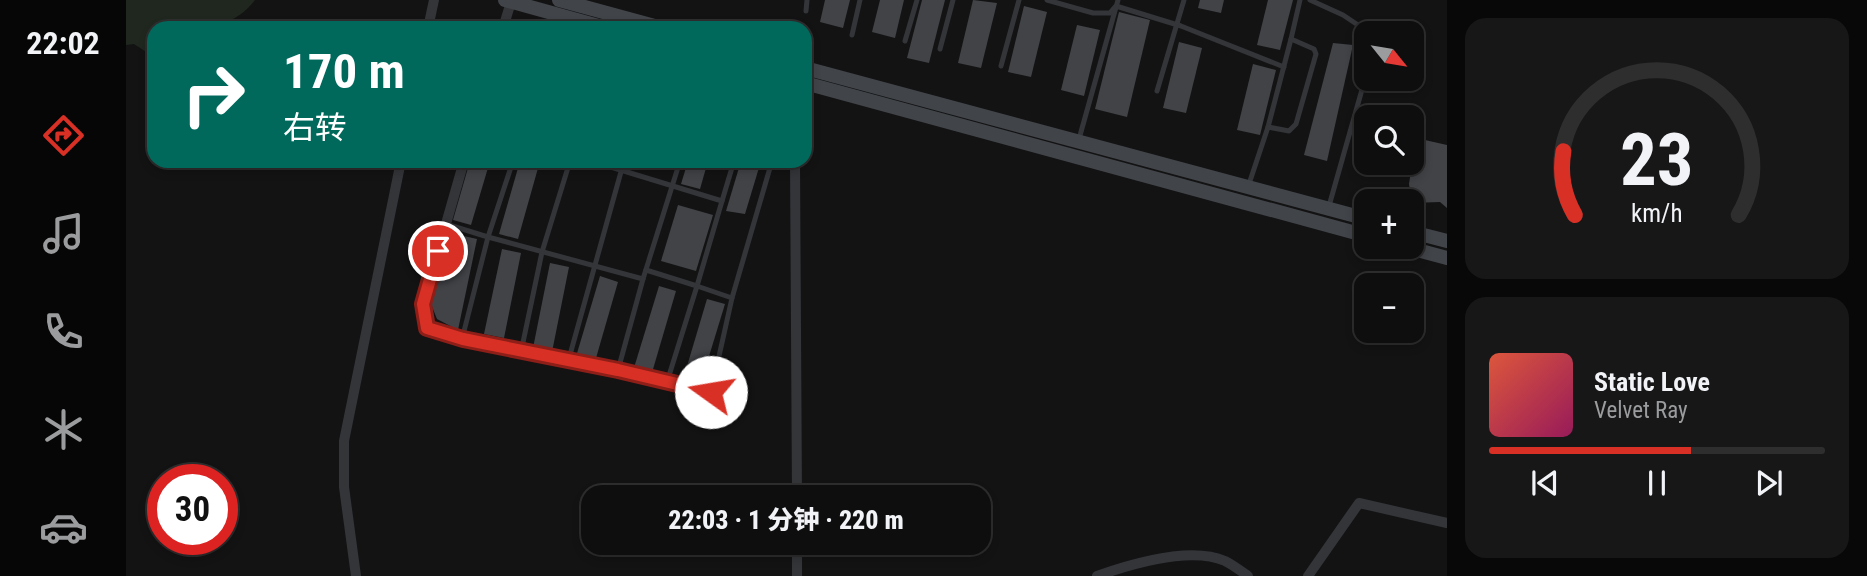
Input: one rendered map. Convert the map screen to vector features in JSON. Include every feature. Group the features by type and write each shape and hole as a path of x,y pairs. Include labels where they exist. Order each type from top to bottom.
{"street":[{"path":"429,21 433,0"},
{"path":"559,0 636,21"},
{"path":"571,0 592,9"},
{"path":"504,21 508,1 581,21"},
{"path":"812,70 1354,216"},
{"path":"812,85 1354,232"},
{"path":"356,576 344,487 344,440 400,168"},
{"path":"462,168 423,304 427,328 463,339 711,392"},
{"path":"795,168 797,485"},
{"path":"1424,235 1447,241"},
{"path":"1424,252 1447,258"},
{"path":"1308,576 1359,503 1447,523"},
{"path":"797,555 797,576"},
{"path":"1097,576 1145,559 1206,557 1224,561 1248,576"}],"lane":[{"path":"806,11 807,0"},
{"path":"852,35 860,0"},
{"path":"905,41 917,0"},
{"path":"940,49 953,0"},
{"path":"1001,66 1019,0"},
{"path":"1047,0 1093,13 1110,13 1117,3"},
{"path":"1157,91 1184,0"},
{"path":"1248,187 1268,127 1300,0"},
{"path":"1310,0 1354,22"},
{"path":"1117,3 1284,67"},
{"path":"1079,141 1117,3"},
{"path":"1268,127 1289,131 1294,127 1316,54 1314,49 1292,39"},
{"path":"1328,209 1362,91"},
{"path":"463,339 488,237 511,168"},
{"path":"521,352 542,251 568,168"},
{"path":"614,168 723,201"},
{"path":"618,370 678,168"},
{"path":"667,382 732,168"},
{"path":"711,392 732,298 770,168"},
{"path":"568,362 621,170"},
{"path":"446,224 643,279"},
{"path":"646,271 732,298"}],"shaded area":[{"path":"126,0 255,0 245,11 229,21 147,21 147,52 134,44 126,45"}],"building":[{"path":"825,0 850,0 843,28 820,22"},
{"path":"880,0 904,0 895,38 872,32"},
{"path":"922,0 945,0 929,63 907,58"},
{"path":"973,0 997,3 981,68 958,63"},
{"path":"1200,0 1224,0 1221,13 1198,8"},
{"path":"1268,0 1293,0 1280,50 1257,45"},
{"path":"1024,6 1047,12 1031,77 1008,72"},
{"path":"1119,12 1150,20 1127,117 1095,109"},
{"path":"1077,25 1100,30 1084,96 1061,90"},
{"path":"1179,42 1202,48 1186,113 1163,108"},
{"path":"1333,43 1353,45 1327,161 1304,155"},
{"path":"1253,64 1276,70 1260,135 1237,130"},
{"path":"1424,140 1447,145 1447,208 1440,202 1424,203 1424,189 1410,189 1410,175 1424,175"},
{"path":"468,168 488,168 471,225 453,220"},
{"path":"518,168 538,168 518,239 499,234"},
{"path":"686,168 706,168 700,189 681,184"},
{"path":"739,168 759,168 745,214 726,211"},
{"path":"678,205 713,215 696,271 661,261"},
{"path":"446,232 477,239 458,330 437,319 431,304"},
{"path":"502,249 521,253 504,338 484,334"},
{"path":"550,263 569,267 552,352 533,348"},
{"path":"600,276 618,282 594,365 575,360"},
{"path":"659,286 676,291 651,376 633,371"},
{"path":"707,299 725,304 699,389 682,383"}],"route":[{"path":"438,251 423,304 427,328 463,339 711,392"}]}
